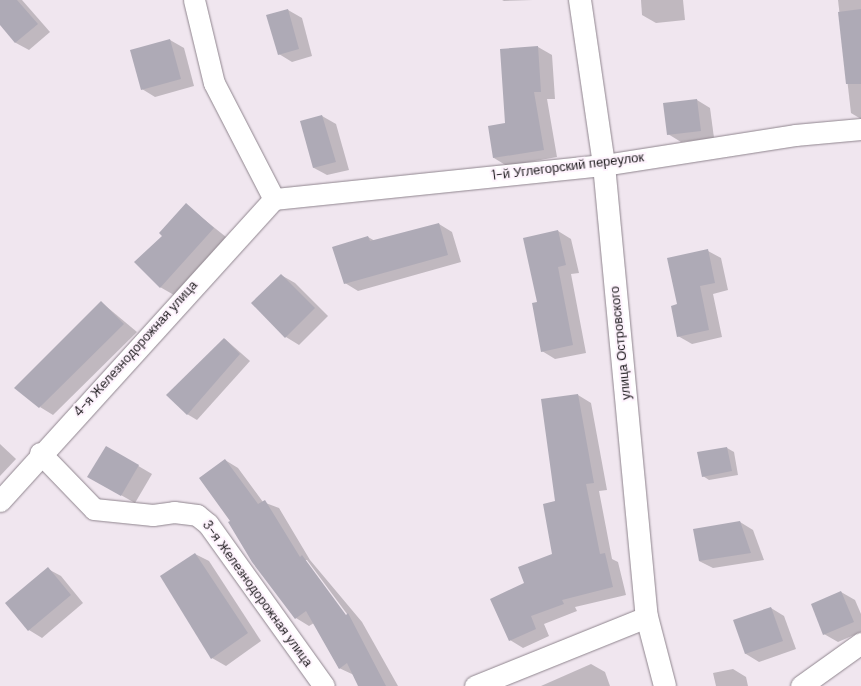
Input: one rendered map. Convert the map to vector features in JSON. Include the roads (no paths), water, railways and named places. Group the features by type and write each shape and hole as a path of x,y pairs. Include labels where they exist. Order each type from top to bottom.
{"street":[{"path":"194,0 214,83 274,199"},
{"name":"улица Островского","path":"580,0 604,165 647,617 665,686"},
{"name":"1-й Углегорский переулок","path":"274,199 604,165 795,135 861,129"},
{"name":"4-я Железнодорожная улица","path":"0,502 40,453 274,199"},
{"name":"3-я Железнодорожная улица","path":"40,453 94,509 153,515 174,512 197,515 208,524 324,686"},
{"path":"475,686 647,617"},
{"path":"801,686 861,643"}]}
